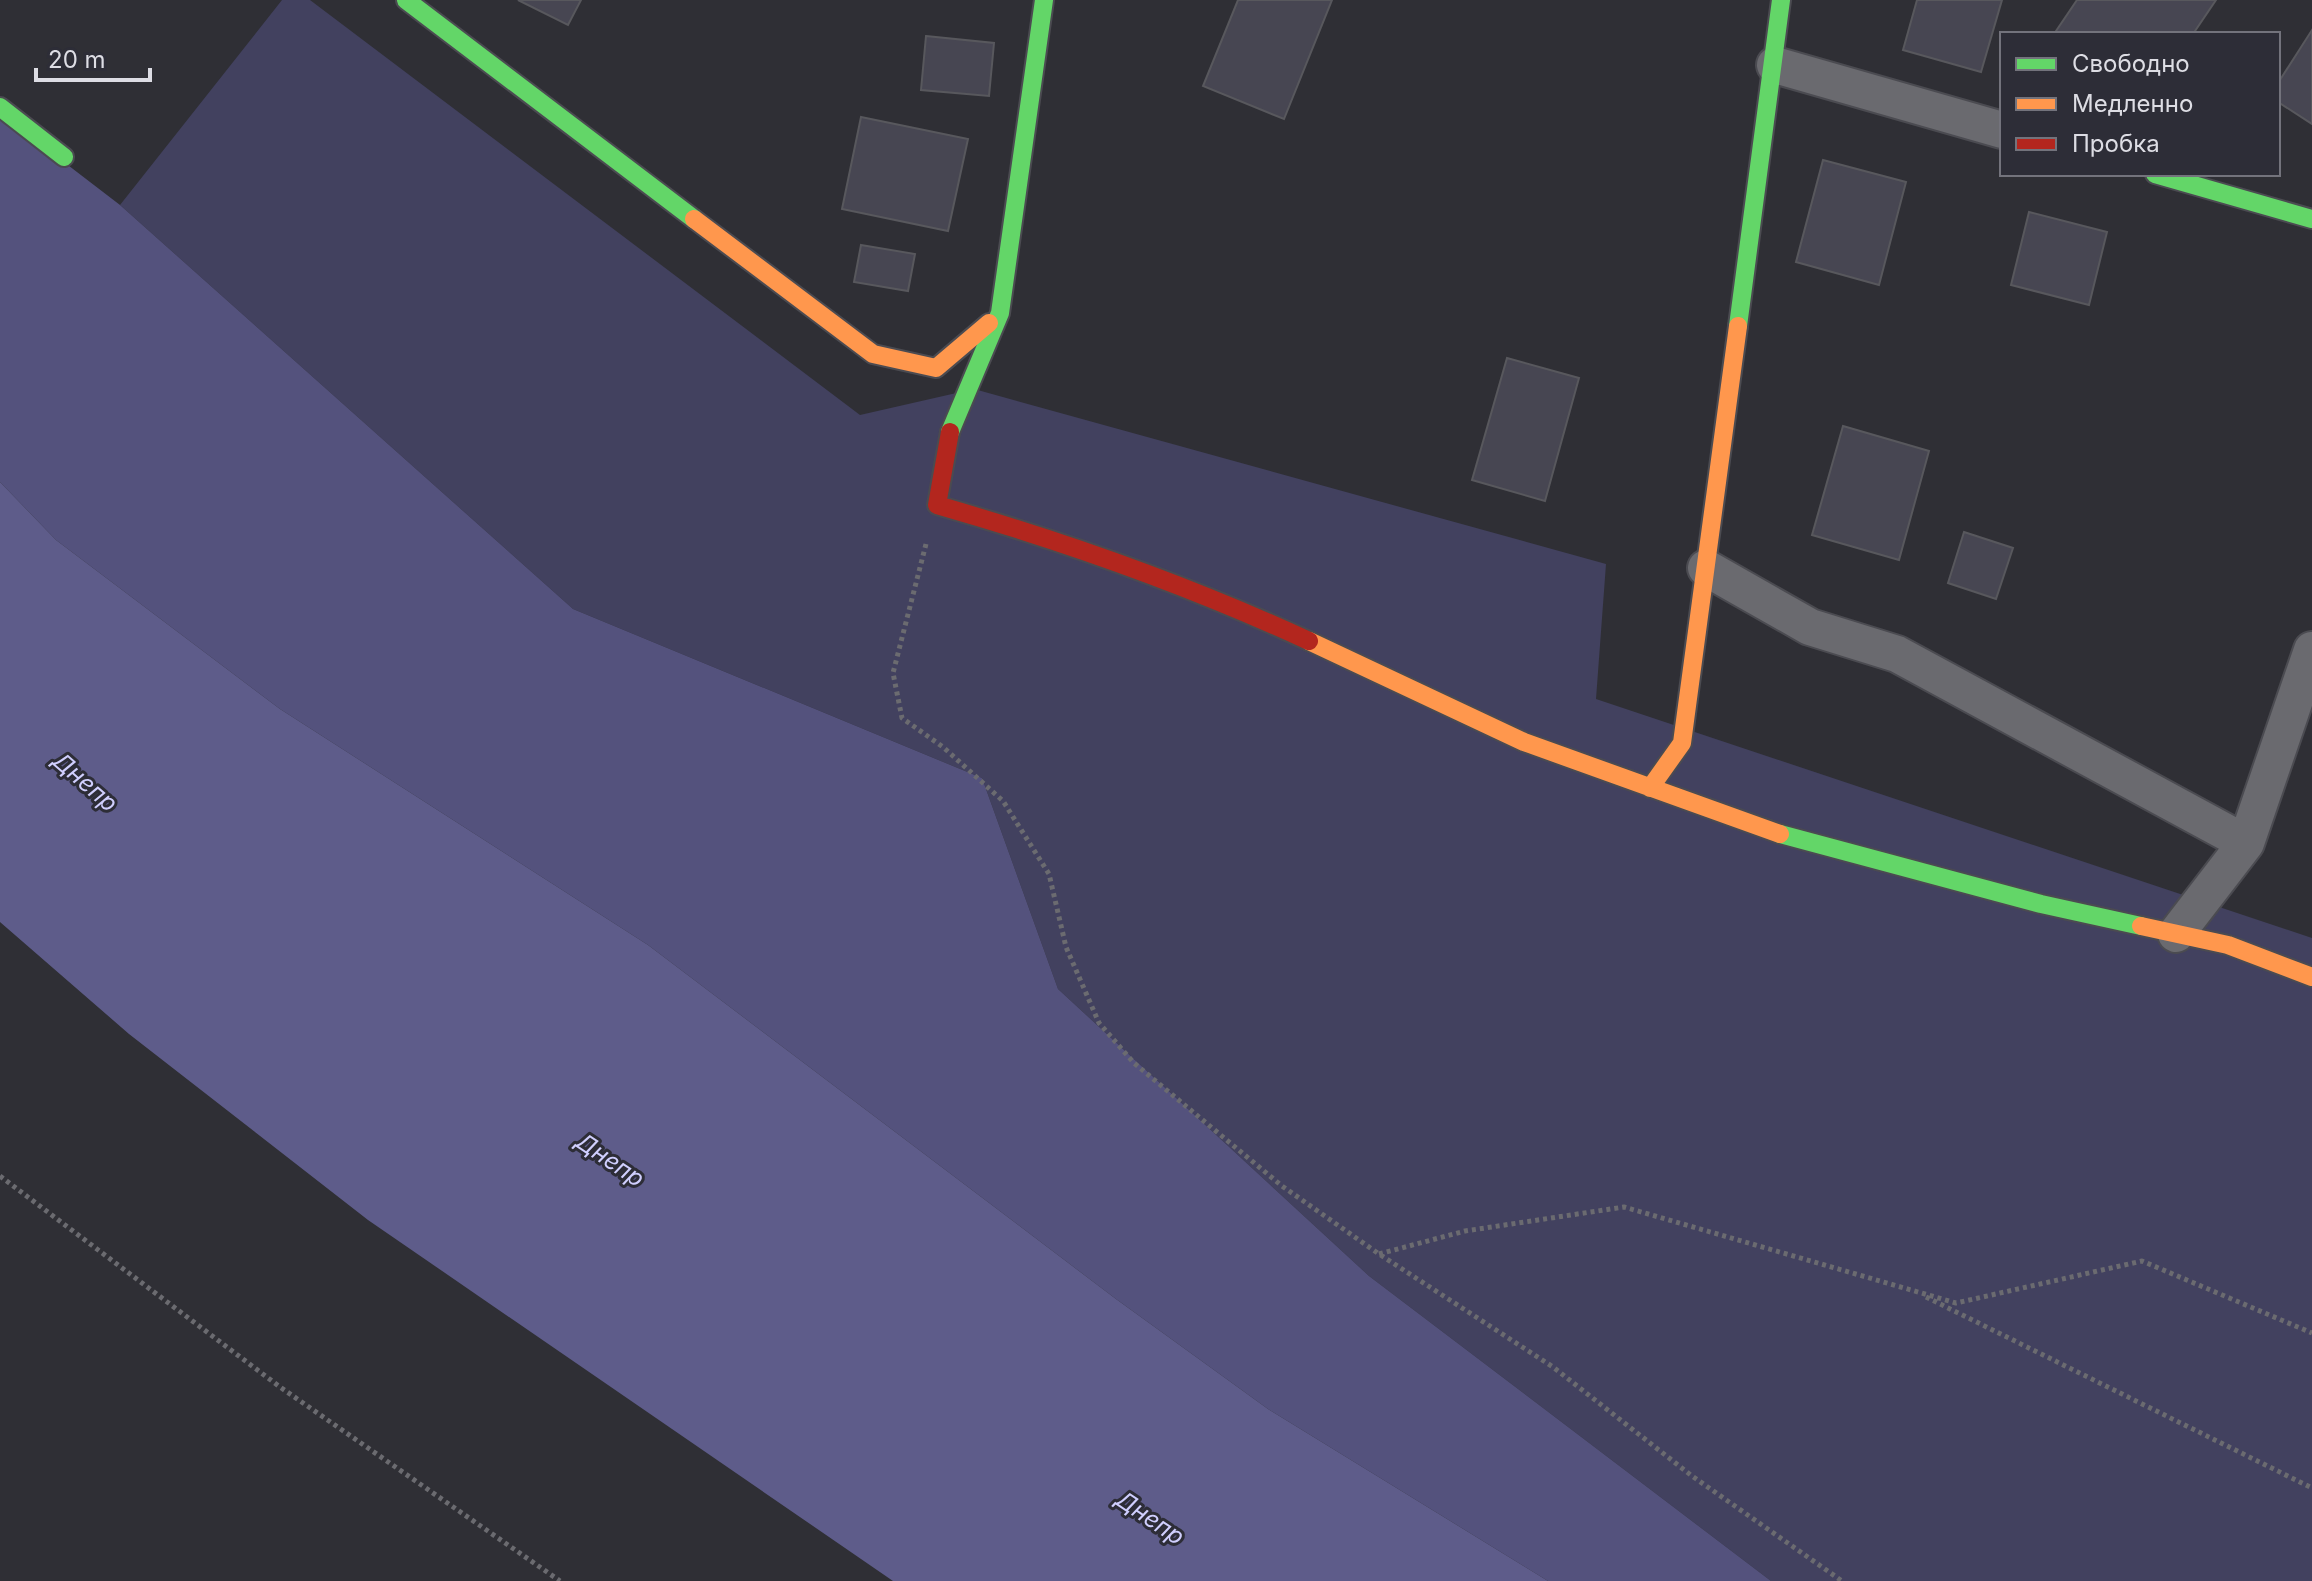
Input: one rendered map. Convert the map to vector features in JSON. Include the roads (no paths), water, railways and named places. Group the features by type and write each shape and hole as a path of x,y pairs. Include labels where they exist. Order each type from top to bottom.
{"street":[{"path":"406,0 873,354 936,368 1000,313"},
{"path":"1044,0 1000,313 952,421 937,505 996,522 1240,609 1524,742 1756,827 2041,904 2228,945 2312,977"},
{"path":"1650,788 1682,743 1775,65 1781,0"},
{"path":"1775,65 2000,129"},
{"path":"0,107 64,157"},
{"path":"2162,176 2312,219"},
{"path":"1706,568 1810,627 1897,654 2246,843"},
{"path":"2176,934 2246,843 2312,650"}],"water":[{"name":"Днепр","path":"0,482 56,540 280,709 648,945 1116,1299 1268,1409 1548,1581 893,1581 368,1220 129,1034 0,922"}]}
